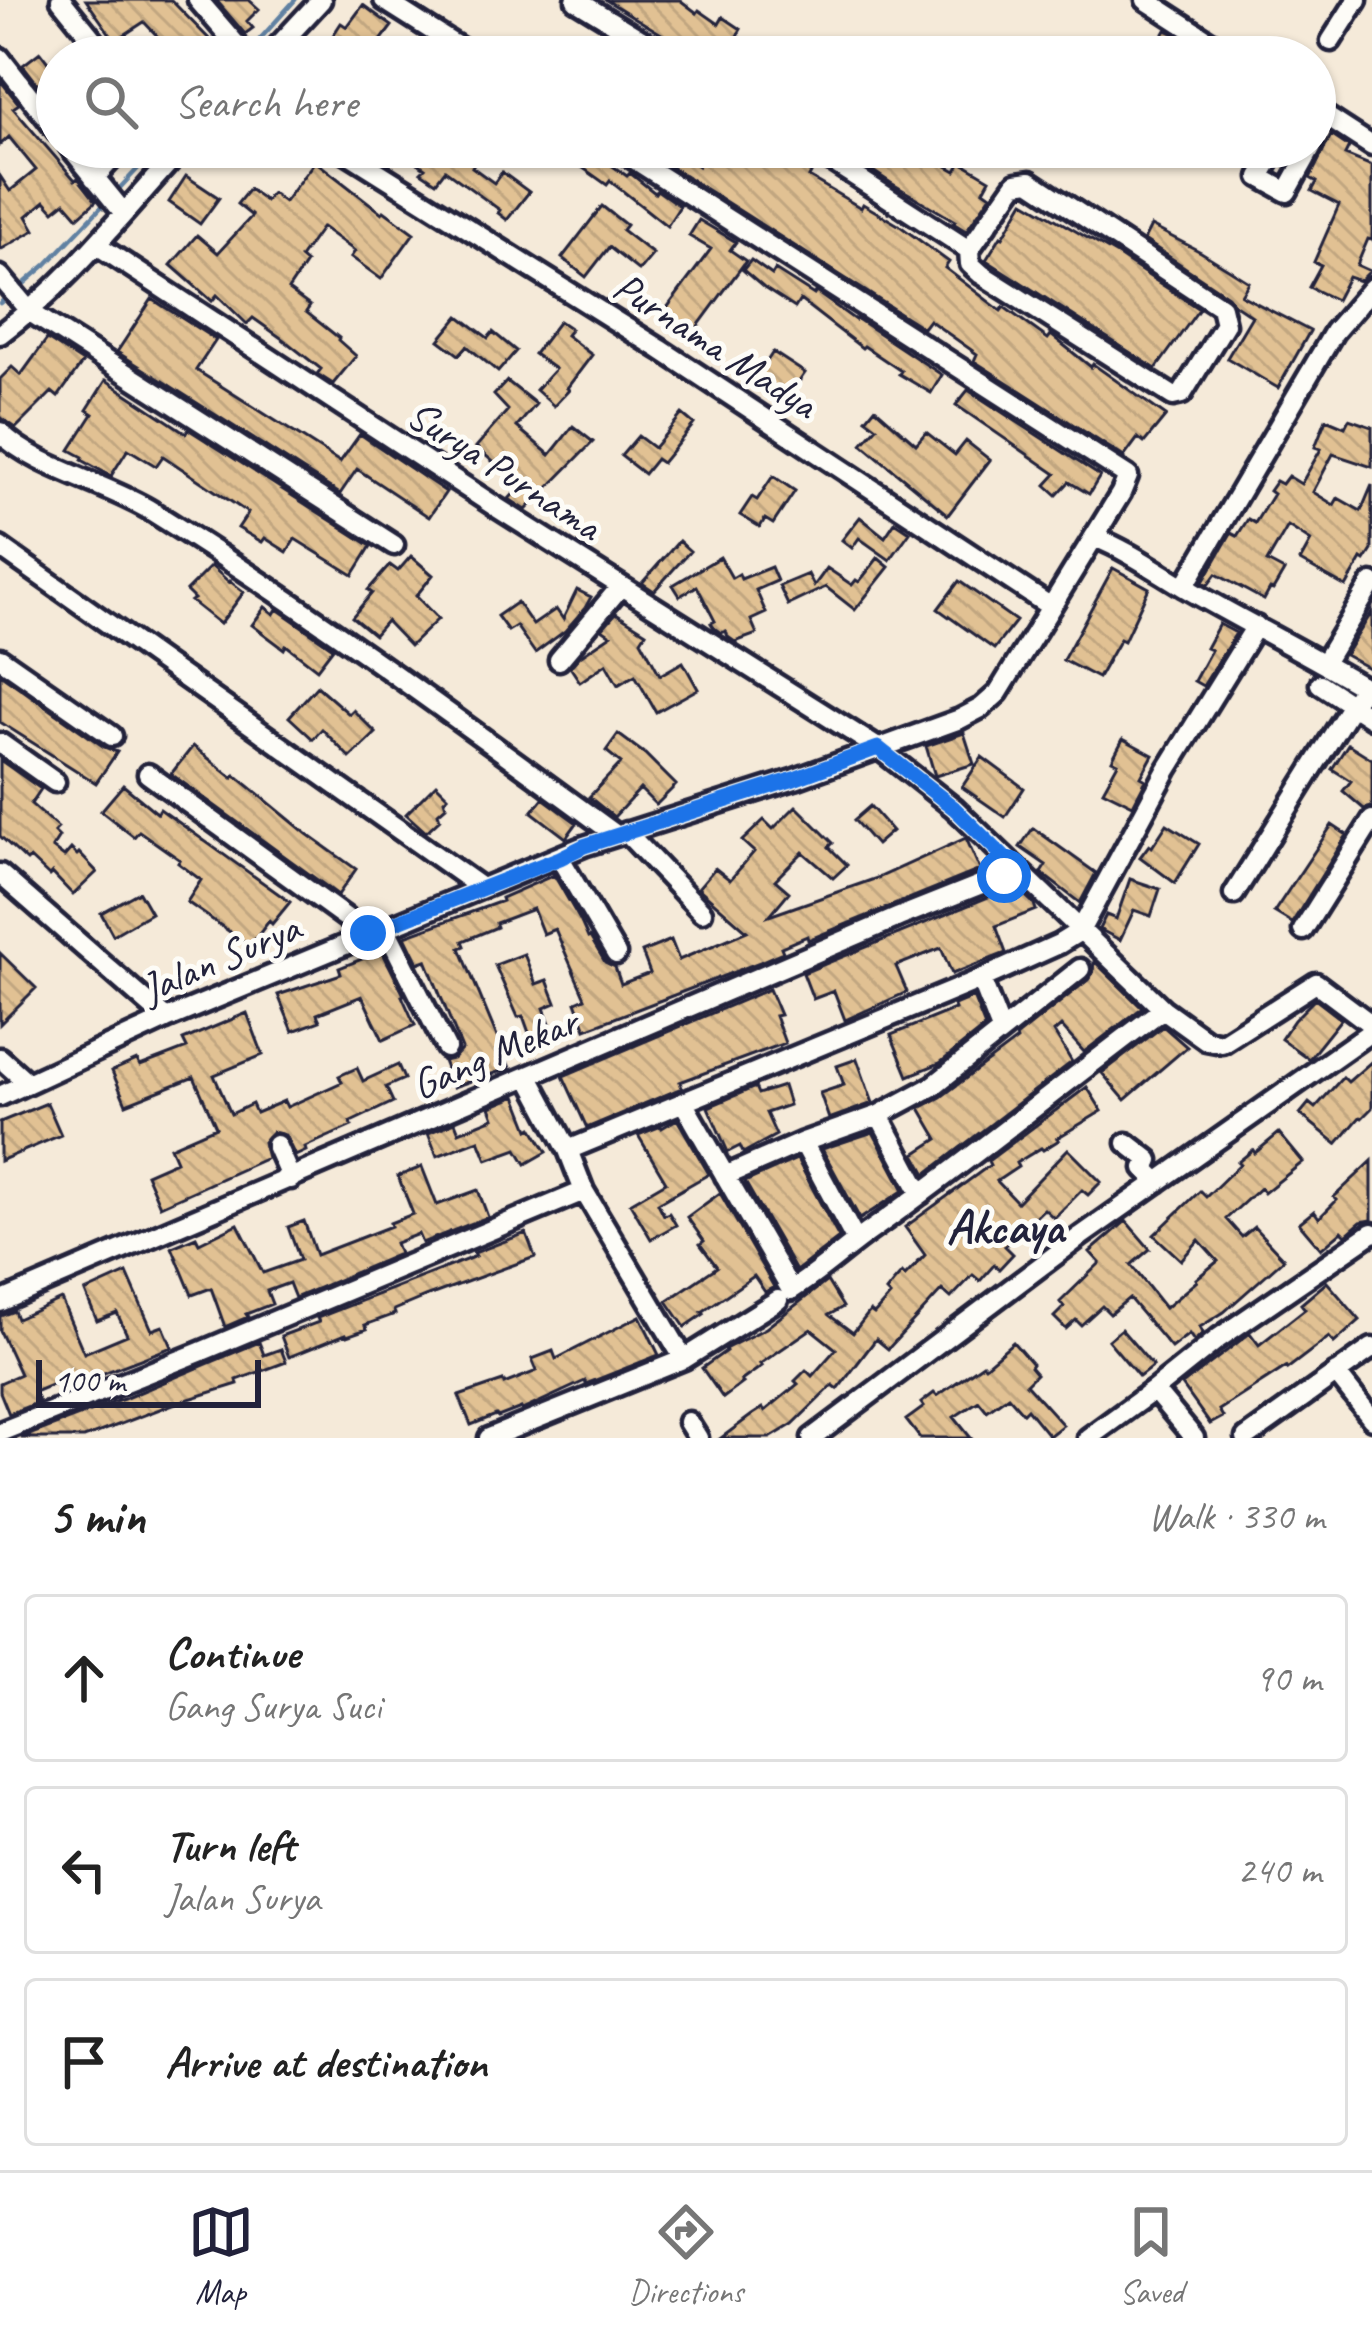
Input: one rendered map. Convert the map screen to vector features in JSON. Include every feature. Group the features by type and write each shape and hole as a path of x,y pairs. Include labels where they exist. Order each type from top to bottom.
{"street":[{"path":"61,0 90,36"},
{"path":"197,0 227,36"},
{"path":"288,36 321,0"},
{"path":"384,0 441,36"},
{"path":"576,0 635,36"},
{"path":"1146,0 1202,36"},
{"path":"1334,36 1357,0"},
{"path":"0,58 36,104"},
{"path":"1336,123 1372,146"},
{"path":"86,168 119,207"},
{"path":"97,182 107,168"},
{"path":"0,334 97,245 119,207 161,168"},
{"name":"Purnama Madya","path":"371,168 660,349 1051,607"},
{"name":"Jalan Surya","path":"0,1096 166,1019 480,887 621,833 794,779 960,719 998,693 1121,493 1126,473 648,168"},
{"path":"842,168 969,250"},
{"path":"1266,168 1261,178 1287,192 1300,168"},
{"path":"1030,181 1221,307 1225,324 1182,394 1173,396 981,274 970,264 969,250 1016,183 1030,181"},
{"name":"Surya Purnama","path":"97,245 496,508 878,748 954,808 1163,1009 1206,1040 1220,1044 1316,983 1372,1028"},
{"path":"0,276 27,309 394,545"},
{"path":"1184,587 1334,332 1372,288"},
{"path":"0,432 22,450 136,502 376,659 621,833 702,912"},
{"path":"1094,537 1127,550 1368,690 1352,705 1234,894"},
{"path":"0,548 480,887"},
{"path":"1324,663 1372,583"},
{"path":"559,660 621,586"},
{"path":"568,1150 981,980 1080,931 1167,770 1256,626"},
{"path":"0,658 112,736"},
{"path":"1320,684 1372,718"},
{"path":"0,743 55,782"},
{"path":"148,774 376,930 446,1048"},
{"path":"1303,930 1372,820"},
{"path":"560,858 616,954"},
{"name":"Gang Mekar","path":"0,1302 1017,870"},
{"path":"0,874 166,1019"},
{"path":"725,1177 879,1114 941,1080 1080,969"},
{"path":"981,980 1001,1030"},
{"path":"489,1438 684,1359 823,1270 1163,1009"},
{"path":"812,1438 1081,1236 1372,1028"},
{"path":"0,1058 28,1083"},
{"path":"529,1077 584,1191 684,1359"},
{"path":"684,1104 784,1295"},
{"path":"879,1114 921,1194"},
{"path":"802,1142 856,1241"},
{"path":"1127,1143 1149,1160 1144,1168 1158,1182"},
{"path":"276,1145 290,1179"},
{"path":"0,1432 584,1191"},
{"path":"1088,1438 1219,1338 1372,1233"},
{"path":"1246,1438 1372,1348"},
{"path":"1336,1373 1372,1419"},
{"path":"1154,1390 1194,1438"}],"building":[{"path":"86,0 171,0 206,36 157,36 144,22 123,36 111,36"},
{"path":"216,0 249,0 259,9 247,21 253,28 245,34"},
{"path":"606,0 680,0 719,24 723,17 741,29 737,36 665,36"},
{"path":"363,5 392,26 384,36 333,36 341,23 347,27"},
{"path":"36,55 36,82 23,65"},
{"path":"0,80 19,104 13,108 36,135 36,168 65,168 96,201 78,217 65,202 54,211 45,201 27,216 35,230 0,250 0,176 10,191 36,170 9,137 0,145"},
{"path":"1336,138 1349,147 1345,155 1372,166 1372,240 1368,239 1357,265 1370,271 1360,281 1348,277 1336,300 1309,287 1321,265 1314,262 1339,205 1312,191 1317,182 1310,178 1315,168 1336,168"},
{"path":"310,168 324,168 414,233 381,279 351,257 355,251 322,227 300,258 306,263 288,290 310,306 306,312 356,356 333,384 284,340 253,318 247,324 217,295 212,301 171,265 197,235 218,253 252,216 237,204 249,189 265,201 272,193 284,202"},
{"path":"425,168 473,168 494,183 502,172 529,192 507,220 445,170 436,182 421,172"},
{"path":"583,168 630,173 680,206 667,226 610,181 607,185"},
{"path":"673,168 804,168 811,173 809,177 900,226 949,262 945,268 1001,311 1004,307 1048,339 1051,335 1166,416 1144,443 1138,438 1124,457 974,361 977,354 929,320 923,328"},
{"path":"868,168 971,168 990,179 984,190 991,195 966,231"},
{"path":"186,176 219,198 200,224 169,202"},
{"path":"1024,201 1199,309 1156,369 986,260"},
{"path":"602,206 626,225 622,230 653,254 639,271 609,247 586,277 562,258"},
{"path":"699,220 736,242 730,250 746,261 693,333 664,312 711,249 689,236"},
{"path":"1151,226 1249,282 1241,295 1310,331 1278,388 1227,358 1252,316 1144,240"},
{"path":"751,260 772,275 775,270 816,292 942,375 931,393 800,300 795,308 764,288 743,270"},
{"path":"152,299 216,340 196,370 340,462 360,434 446,492 429,517 357,469 340,494 117,352"},
{"path":"459,316 488,338 493,332 516,351 498,372 467,346 459,355 439,340"},
{"path":"559,321 571,329 566,335 592,355 554,406 536,390 555,369 534,354"},
{"path":"47,339 83,362 58,397 52,392 16,428 0,417 0,379 12,367 21,375"},
{"path":"773,352 805,373 789,396 758,375"},
{"path":"106,380 371,546 353,575 295,539 287,552 238,528 248,513 163,456 156,466 128,449 111,476 82,460 70,450 93,414 87,410"},
{"path":"507,381 536,404 517,427 550,455 573,426 593,442 526,510 509,499 521,486 476,447 508,410 494,395"},
{"path":"968,390 1100,476 1089,494 1069,482 1057,495 1046,485 1056,474 956,405"},
{"path":"875,408 916,444 926,432 955,455 966,441 990,460 948,515 862,444 877,427 866,419"},
{"path":"682,414 694,424 662,463 656,459 644,474 621,456 638,436 654,448"},
{"path":"1326,419 1345,427 1349,419 1372,427 1372,467 1333,454 1313,492 1334,505 1338,498 1361,511 1372,485 1372,550 1346,587 1300,561 1311,541 1288,526 1267,562 1284,571 1264,600 1216,574 1208,585 1203,582 1231,533 1237,536 1248,519 1255,523 1276,481 1282,484 1288,476 1301,484 1321,449 1315,447"},
{"path":"773,476 795,491 773,524 765,519 760,527 740,515"},
{"path":"860,517 885,537 895,522 910,532 890,560 859,538 852,548 842,540"},
{"path":"679,541 690,551 654,591 642,583"},
{"path":"411,556 433,575 416,596 438,619 410,646 386,621 374,635 352,617 390,565 398,571"},
{"path":"720,557 732,578 771,567 777,581 756,590 766,613 751,620 757,634 735,642 726,631 714,628 697,586 680,596 673,585"},
{"path":"878,558 889,567 855,610 826,587 788,605 779,586 808,574 814,586 827,568 852,585"},
{"path":"211,566 244,592 220,624 191,601 186,591"},
{"path":"1113,568 1149,588 1124,641 1120,639 1098,678 1063,660"},
{"path":"959,581 1016,621 994,649 938,609"},
{"path":"577,590 591,597 585,608 565,631 535,653 516,626 508,631 497,616 517,602 533,625 556,609 563,619"},
{"path":"265,607 274,614 277,609 333,648 317,669 252,625"},
{"path":"1372,612 1372,670 1345,655"},
{"path":"616,613 646,632 641,640 660,675 683,662 698,689 656,712 635,675 618,685 606,664 580,682 570,667 611,635 602,629"},
{"path":"1219,624 1236,633 1203,686 1194,681"},
{"path":"0,674 117,752 96,783 0,722"},
{"path":"317,686 349,714 353,710 376,733 350,758 322,729 313,739 289,717"},
{"path":"964,733 974,764 935,776 926,746"},
{"path":"618,734 676,785 656,805 640,789 614,817 589,797 621,763 606,751"},
{"path":"1123,739 1153,755 1133,805 1103,790 1118,763 1112,760"},
{"path":"1348,744 1372,759 1372,807 1364,809 1343,791 1351,781 1332,769"},
{"path":"193,746 356,869 338,895 171,774"},
{"path":"982,757 1024,788 1005,817 962,787"},
{"path":"0,760 41,789 31,804 58,828 52,848 64,857 71,849 79,853 97,872 73,895 52,873 49,876 30,858 27,861 0,836"},
{"path":"436,784 448,796 446,806 426,832 406,814"},
{"path":"123,785 290,902 250,946 187,902 201,880 180,860 139,831 134,837 101,811"},
{"path":"543,798 577,823 566,838 532,812"},
{"path":"796,806 833,843 829,847 847,865 833,878 803,852 775,880 789,892 769,916 880,877 966,838 980,870 586,1029 576,1002 585,998 555,929 543,934 533,909 496,923 497,927 463,941 465,946 460,948 510,1068 453,1087 443,1061 453,1059 462,1049 426,960 418,963 405,936 502,901 554,875 588,938 605,962 615,967 621,984 650,973 642,952 671,940 679,960 747,931 698,888 715,868 730,880 754,852 742,841 764,820 773,829"},
{"path":"870,806 892,831 876,845 854,820"},
{"path":"1167,824 1199,844 1175,883 1140,857"},
{"path":"1332,825 1347,835 1292,923 1274,912"},
{"path":"1033,828 1096,873 1080,903 1041,873 1046,865 1020,847"},
{"path":"1130,879 1160,889 1151,916 1134,910 1120,940 1099,929 1106,915 1116,919"},
{"path":"1015,886 1036,910 996,926 1006,953 952,974 941,948 896,966 907,992 845,1020 834,991 813,999 803,973"},
{"path":"139,892 151,913 113,935 101,913"},
{"path":"382,951 415,1025 383,1040 362,996 317,1014 320,1021 293,1031 278,995 341,974 339,968"},
{"path":"0,953 36,988 0,1024"},
{"path":"524,954 536,984 547,980 556,1003 544,1008 554,1033 532,1041 495,965"},
{"path":"1094,961 1142,1008 1084,1052 1061,1026 1054,1032 1072,1062 926,1174 915,1154 938,1139 920,1108 1017,1040 1088,980"},
{"path":"769,989 785,1043 680,1082 682,1088 587,1128 563,1076"},
{"path":"973,997 985,1027 940,1063 908,1076 891,1035"},
{"path":"1315,999 1341,1019 1309,1059 1281,1039"},
{"path":"247,1013 263,1055 214,1075 231,1114 252,1104 256,1113 284,1101 287,1107 342,1082 339,1076 357,1068 363,1081 398,1065 404,1079 386,1087 393,1102 305,1147 306,1151 295,1156 285,1135 272,1132 263,1142 267,1158 160,1206 146,1174 176,1161 170,1147 216,1127 194,1077 126,1104 112,1071 187,1048 183,1040"},
{"path":"1163,1026 1187,1047 1125,1100 1102,1073"},
{"path":"857,1059 873,1103 829,1119 820,1093 844,1085 837,1066"},
{"path":"1372,1061 1372,1108 1337,1144 1300,1114 1309,1103 1315,1108 1343,1077 1348,1082"},
{"path":"783,1086 789,1105 766,1113 776,1135 743,1153 740,1146 728,1152 708,1107 755,1087 758,1094"},
{"path":"1087,1087 1102,1111 1016,1163 1018,1167 997,1181 1017,1202 1068,1149 1101,1182 1088,1195 1082,1190 1054,1218 1044,1209 1005,1246 1013,1254 999,1269 994,1265 980,1281 973,1275 951,1298 942,1290 888,1349 876,1339 838,1389 833,1385 793,1424 770,1438 721,1438 763,1408 765,1411 798,1384 795,1381 806,1370 812,1376 836,1349 811,1329 760,1364 723,1398 702,1368 725,1349 766,1328 827,1281 843,1307 829,1315 853,1333 890,1296 886,1292 902,1273 905,1276 925,1255 905,1227"},
{"path":"516,1096 529,1129 547,1152 526,1164 517,1149 487,1160 479,1140 437,1156 428,1133 455,1122 459,1132 494,1118 490,1107"},
{"path":"47,1103 61,1135 0,1161 0,1122"},
{"path":"677,1119 709,1174 658,1203 676,1225 651,1239 630,1203 666,1182 638,1135"},
{"path":"873,1132 904,1190 860,1219 822,1149"},
{"path":"1279,1133 1303,1162 1264,1193 1260,1188 1226,1219 1242,1237 1254,1227 1284,1259 1200,1327 1203,1333 1194,1341 1189,1334 1171,1348 1129,1298 1110,1314 1102,1306 1081,1325 1076,1320 1066,1329 1054,1317 1064,1307 1060,1302 1100,1263 1090,1252 1126,1221 1150,1249 1131,1265 1165,1308 1218,1261 1199,1240 1181,1260 1154,1235 1200,1191 1206,1197 1238,1162"},
{"path":"797,1159 839,1238 796,1271 745,1182"},
{"path":"1372,1161 1372,1220 1361,1222 1346,1235 1342,1231 1321,1249 1299,1223 1314,1211 1319,1218"},
{"path":"422,1167 437,1205 478,1190 488,1217 422,1243 418,1234 395,1243 399,1254 295,1298 289,1283 267,1291 272,1304 225,1327 211,1288 192,1295 172,1247 196,1237 199,1243 238,1224 263,1273 300,1260 288,1227 304,1221 316,1255 413,1214 398,1176"},
{"path":"720,1193 774,1287 765,1292 754,1276 685,1327 667,1301 717,1267 687,1217"},
{"path":"526,1233 535,1257 425,1297 365,1325 367,1329 289,1357 281,1336"},
{"path":"127,1273 152,1330 163,1326 172,1347 83,1381 80,1373 34,1392 39,1402 9,1414 0,1383 20,1374 0,1331 0,1316 14,1311 17,1319 61,1299 84,1353 127,1335 117,1313 97,1321 85,1292"},
{"path":"1327,1282 1360,1320 1334,1343 1329,1337 1219,1410 1223,1417 1210,1424 1182,1385 1250,1333 1259,1345 1305,1309 1301,1304"},
{"path":"640,1316 659,1355 522,1410 471,1425 459,1396 537,1371 532,1359 553,1351 556,1359"},
{"path":"1121,1329 1153,1366 1139,1377 1108,1340"},
{"path":"259,1342 264,1355 281,1349 286,1362 237,1380 238,1384 84,1438 21,1438 126,1398"},
{"path":"1013,1342 1036,1374 1026,1384 1063,1425 1049,1436 1027,1409 1023,1413 1008,1396 987,1411 979,1401 954,1417 971,1438 920,1438 906,1420 924,1407 921,1403 985,1366"}],"waterway":[{"path":"263,36 295,0"},
{"path":"117,191 138,168"},
{"path":"19,288 109,199"},
{"path":"0,303 10,295"}],"district":[{"name":"Akcaya","path":"1005,1226"}],"route":[{"path":"368,933 584,846 878,748 954,808 1017,870 1004,876"}]}
